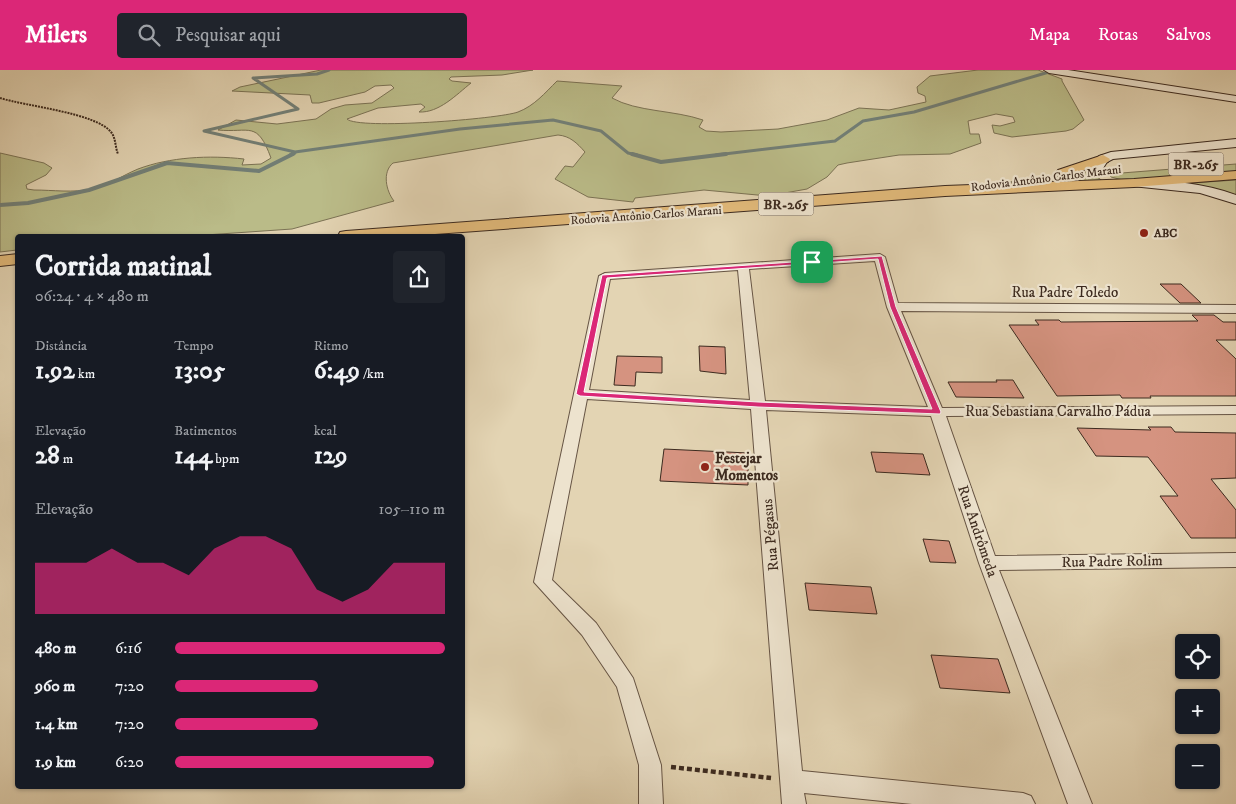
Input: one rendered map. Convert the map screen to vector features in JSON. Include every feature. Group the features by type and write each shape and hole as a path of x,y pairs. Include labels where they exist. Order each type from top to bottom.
{"main road":[{"name":"Rodovia Antônio Carlos Marani","path":"945,191 1062,173 1103,162 1134,167"},
{"path":"1103,162 1110,180 1134,183"},
{"name":"BR-265","path":"1186,165 1236,162"},
{"name":"Rodovia Antônio Carlos Marani","path":"373,234 945,191 1134,183 1236,175"},
{"path":"0,261 15,259"}],"street":[{"path":"1049,70 1236,99"},
{"path":"1103,162 1236,143"},
{"path":"1103,162 1115,161 1134,167"},
{"path":"1134,183 1192,187 1236,200"},
{"name":"Rua Andrômeda","path":"743,266 880,257 893,307 937,412 988,563 1080,804"},
{"path":"651,804 650,765 626,684 589,629 543,582 605,276 743,266"},
{"name":"Rua Pégasus","path":"743,266 758,405 794,804"},
{"name":"Rua Padre Toledo","path":"893,307 1236,309"},
{"name":"Rua Sebastiana Carvalho Pádua","path":"580,394 758,405 937,412 1236,410"},
{"name":"Rua Padre Rolim","path":"988,563 1236,560"},
{"path":"792,781 1023,804"}],"path":[{"path":"0,98 21,105 92,121 110,130 113,136 114,148 118,154"},
{"path":"650,765 792,781"}],"green space":[{"path":"321,70 533,70 502,75 451,77 449,79 452,81 471,83 447,102 433,110 419,112 425,107 421,104 378,108 347,119 376,124 458,120 506,115 518,112 534,103 557,81 622,86 612,98 633,106 703,120 699,127 706,131 721,132 778,129 827,120 859,108 889,110 926,102 925,96 918,93 917,87 930,76 978,70 1038,70 1062,79 1084,120 1073,129 1066,131 1012,137 994,133 992,125 1000,126 1015,122 1013,117 996,114 968,121 970,134 979,134 981,143 950,154 899,155 838,165 827,177 807,189 768,196 704,190 635,198 633,202 588,197 555,179 565,166 573,167 585,152 573,140 558,135 393,163 387,171 386,182 394,201 292,229 220,234 15,234 15,250 0,252 0,153 44,163 52,168 46,175 26,185 27,189 34,190 70,191 92,189 150,165 190,158 244,159 242,165 261,164 271,158 266,146 257,133 245,130 218,130 236,120 277,124 316,119 331,109 345,105 372,103 394,88 391,85 375,86 365,92 312,103 310,95 232,91 240,87"},
{"path":"1236,164 1236,172 1123,180 1111,177 1109,174"},
{"path":"1094,171 1093,174 1104,182 970,187"},
{"path":"1236,180 1236,200 1191,183"}],"building":[{"path":"1160,284 1181,284 1201,303 1180,303"},
{"path":"1192,315 1214,315 1223,322 1236,322 1236,340 1216,340 1236,359 1236,396 1150,396 1151,398 1122,398 1120,395 1057,396 1009,325 1039,325 1035,320 1059,320 1061,322 1198,321"},
{"path":"699,346 725,347 726,374 700,371"},
{"path":"617,356 662,357 662,373 636,372 635,386 614,385"},
{"path":"996,380 1013,380 1024,398 956,397 948,382 997,382"},
{"path":"1148,427 1171,427 1175,432 1236,433 1236,478 1211,479 1236,510 1236,538 1191,538 1160,496 1178,496 1148,457 1096,456 1077,428 1151,430"},
{"name":"Festejar Momentos","path":"664,449 748,453 748,485 660,481"},
{"path":"871,452 923,454 930,475 876,472"},
{"path":"923,539 949,541 956,563 930,562"},
{"path":"805,583 871,587 877,614 809,610"},
{"path":"931,655 998,659 1010,693 940,688"}],"waterway":[{"path":"329,70 317,74 253,78 298,109 204,131 295,152 460,129 553,120 601,131 628,153 637,155"},
{"path":"716,155 835,141 863,121 914,112 1049,72"},
{"path":"290,155 295,153"},
{"path":"0,205 28,203 89,190 167,163 259,171 293,154"},
{"path":"632,154 661,162 726,154"}],"place":[{"name":"ABC","path":"1144,233"},
{"name":"Festejar Momentos","path":"705,467"}],"route":[{"path":"880,257 893,307 937,412 758,405 580,394 605,276 812,262 880,257"}]}
